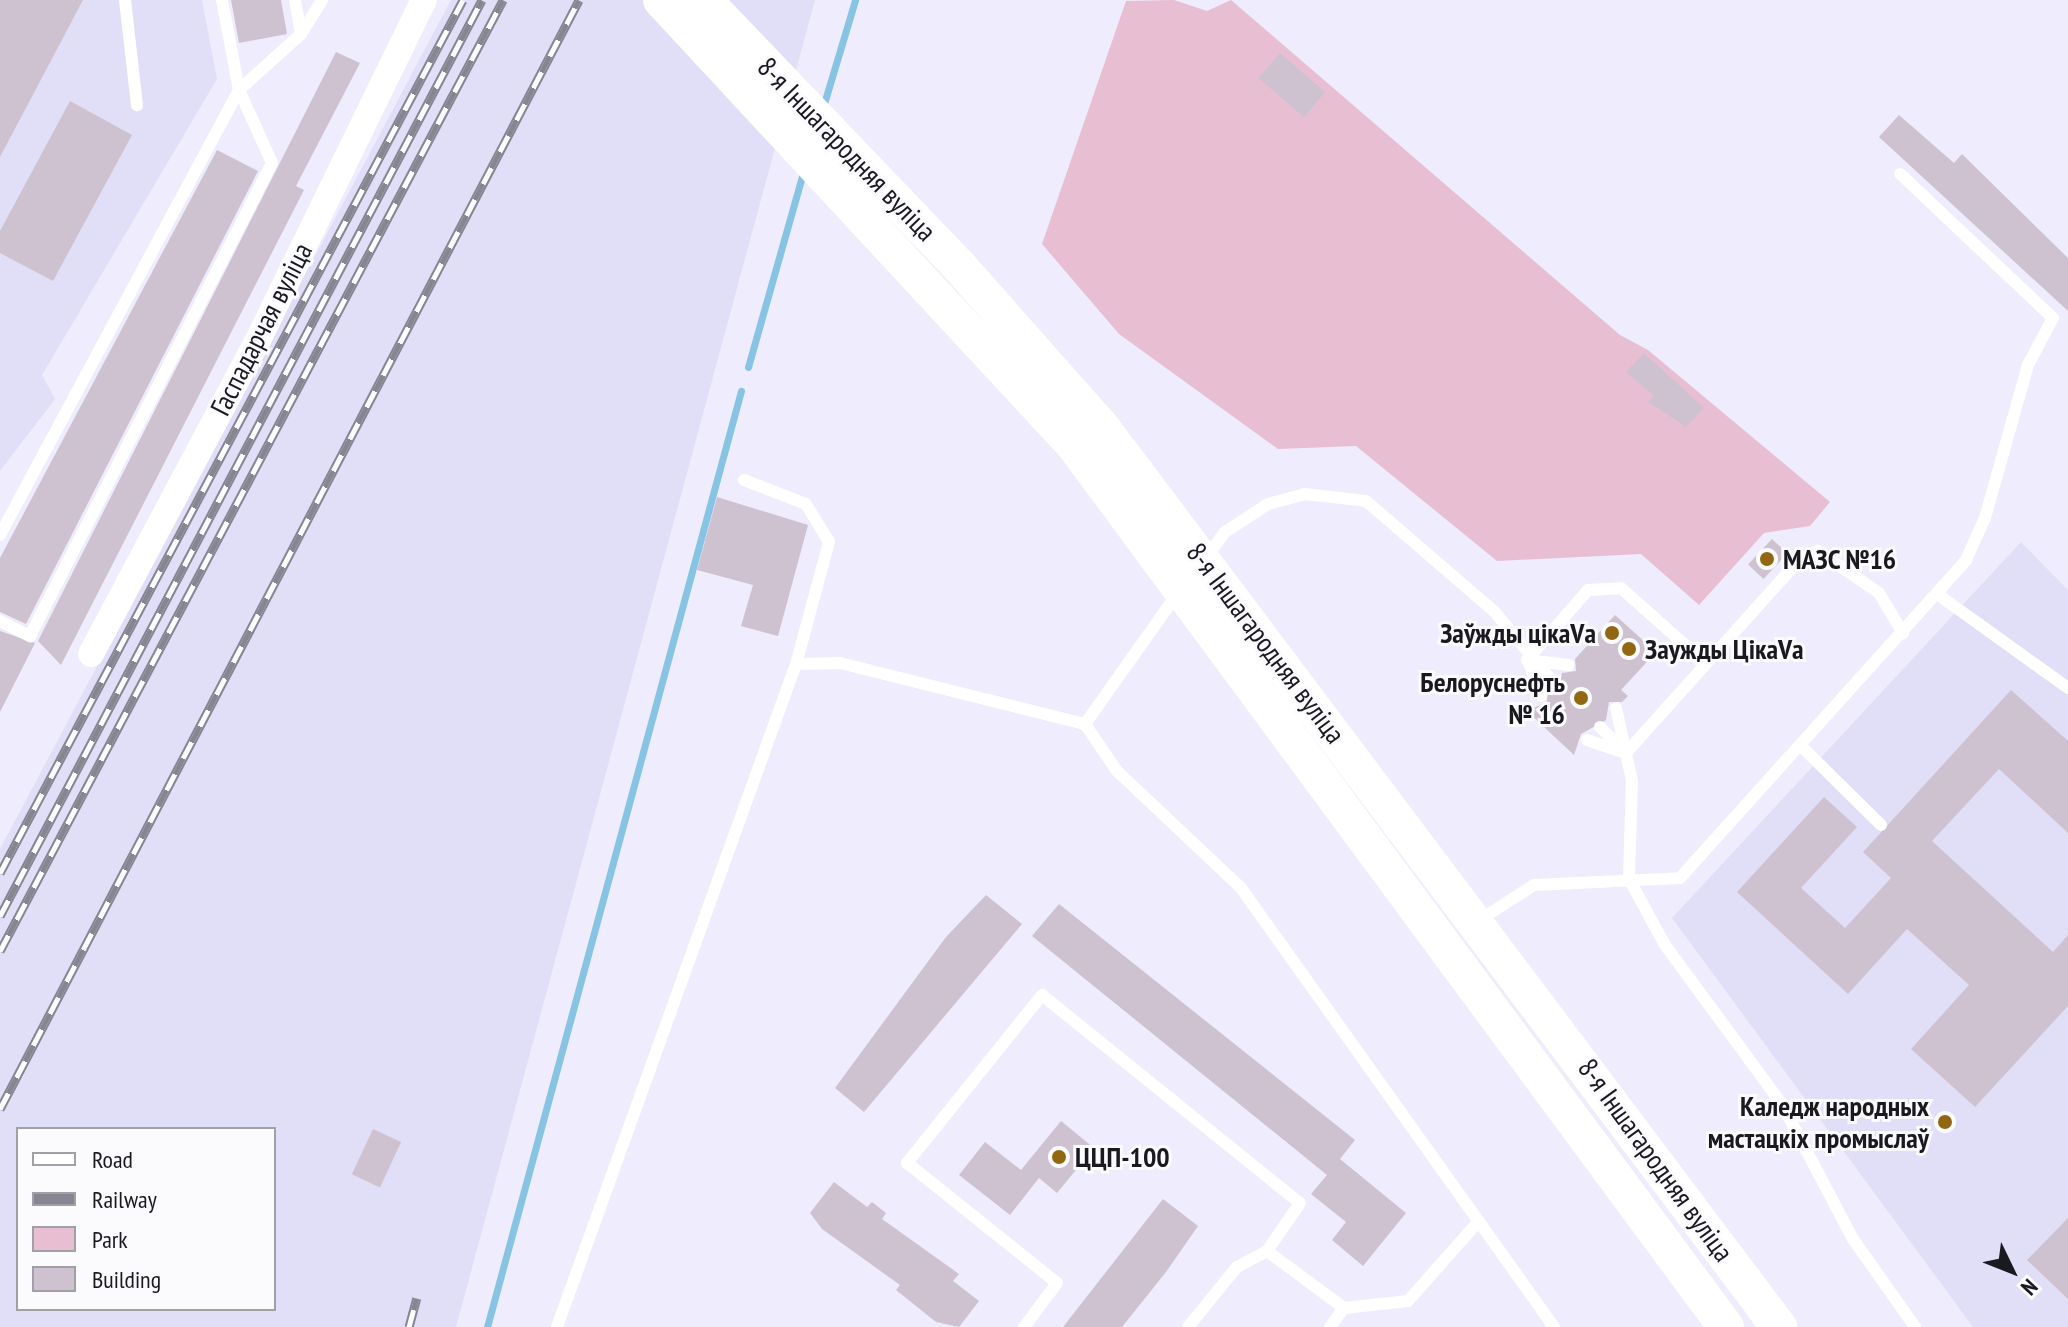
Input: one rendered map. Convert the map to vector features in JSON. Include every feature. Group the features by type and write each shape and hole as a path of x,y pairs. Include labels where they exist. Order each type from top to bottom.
{"main road":[{"name":"8-я Іншагародняя вуліца","path":"661,0 947,277 1047,362 1204,561 1478,921 1779,1327"},
{"name":"8-я Іншагародняя вуліца","path":"704,0 947,277 1726,1327"},
{"path":"1181,589 1204,561"},
{"path":"1445,946 1478,921"}],"street":[{"name":"Гаспадарчая вуліца","path":"91,654 259,338 424,0"}],"lane":[{"path":"125,0 137,105"},
{"path":"0,621 30,636 272,163 239,90 222,0"},
{"path":"295,0 301,34"},
{"path":"0,535 239,90 301,34 322,0"},
{"path":"1478,921 1534,885 1680,878 1940,596 1985,518 2028,365 2053,318 1900,174"},
{"path":"557,1327 796,664 829,542 806,504 744,480"},
{"path":"1204,561 1225,532 1268,504 1305,494 1350,495 1391,518 1494,611 1527,660 1541,696"},
{"path":"1626,753 1704,662 1798,561 1818,551 1879,593 1903,633"},
{"path":"1527,660 1588,590 1621,588 1704,662"},
{"path":"1085,724 1181,589"},
{"path":"1940,596 2068,688"},
{"path":"1527,660 1569,665"},
{"path":"1527,660 1553,682"},
{"path":"796,664 840,663 1085,724 1117,771 1241,888 1554,1327"},
{"path":"1616,708 1626,753 1635,830 1629,879 1665,945 1782,1104 1853,1239 1915,1327"},
{"path":"1600,727 1626,753"},
{"path":"1587,740 1626,753"},
{"path":"1802,747 1881,825"},
{"path":"1024,1327 1057,1283 907,1163 1042,995 1300,1203 1267,1251 1237,1267 1188,1327"},
{"path":"1267,1251 1344,1308 1408,1301 1477,1223"},
{"path":"1330,1327 1344,1308"}],"shaded area":[{"path":"0,0 202,0 217,79 42,375 55,399 0,471"},
{"path":"451,0 815,0 456,1327 0,1327 0,849"},
{"name":"Каледж народных мастацкіх промыслаў","path":"2021,542 2068,590 2068,1327 1973,1327 1672,918"}],"green space":[{"path":"1174,0 1207,11 1231,0 1620,335 1648,350 1830,502 1810,526 1764,533 1699,605 1641,554 1497,561 1356,446 1278,449 1119,334 1042,244 1126,1"}],"building":[{"path":"0,0 83,0 0,157"},
{"path":"231,0 281,0 287,34 239,43"},
{"path":"336,52 360,63 296,186 304,190 61,665 38,641"},
{"path":"1280,53 1325,92 1304,117 1258,78"},
{"path":"70,101 132,135 53,281 0,253 0,231"},
{"path":"1899,115 1954,163 1962,154 2068,258 2068,311 1879,137"},
{"path":"217,150 258,171 26,624 0,612 0,558"},
{"path":"1644,353 1704,408 1686,427 1648,402 1654,396 1626,372"},
{"path":"717,497 808,525 778,636 741,626 753,585 697,570"},
{"name":"МАЗС №16","path":"1772,539 1787,553 1763,579 1748,565"},
{"path":"1615,615 1656,652 1621,690 1628,696 1622,702 1609,702 1606,720 1581,734 1574,755 1527,711 1547,702 1548,689 1559,688 1562,673 1576,671 1575,659"},
{"path":"0,631 35,643 0,712"},
{"path":"2011,690 2068,741 2068,833 1999,769 1932,841 2053,952 2068,935 2068,1006 1975,1107 1911,1049 1969,985 1907,929 1848,994 1737,892 1824,797 1857,827 1801,888 1845,928 1891,878 1863,852"},
{"path":"986,895 1022,924 864,1112 835,1088 946,937"},
{"path":"1059,904 1355,1140 1340,1159 1406,1213 1363,1266 1332,1240 1346,1222 1311,1194 1327,1175 1032,936"},
{"path":"1061,1121 1094,1148 1057,1193 1039,1178 1010,1215 959,1175 985,1142 1021,1170"},
{"path":"373,1129 401,1142 380,1187 352,1174"},
{"path":"834,1182 867,1207 872,1202 886,1213 882,1219 959,1274 953,1281 979,1301 959,1327 936,1322 896,1290 900,1285 822,1229 810,1213"},
{"path":"1163,1199 1198,1226 1166,1272 1122,1327 1063,1327"},
{"path":"2068,1218 2068,1299 2027,1260"}],"waterway":[{"path":"823,107 855,0"},
{"path":"748,367 804,169"},
{"path":"487,1327 741,391"}],"railway":[{"path":"0,873 463,0"},
{"path":"0,916 482,0"},
{"path":"0,951 503,0"},
{"path":"0,1109 579,0"},
{"path":"409,1327 417,1298"}],"place":[{"name":"МАЗС №16","path":"1767,559"},
{"name":"Заўжды цікаVа","path":"1612,633"},
{"name":"Заужды ЦікаVа","path":"1629,649"},
{"name":"Белоруснефть № 16","path":"1581,698"},
{"name":"Каледж народных мастацкіх промыслаў","path":"1945,1122"},
{"name":"ЦЦП-100","path":"1059,1157"}]}
